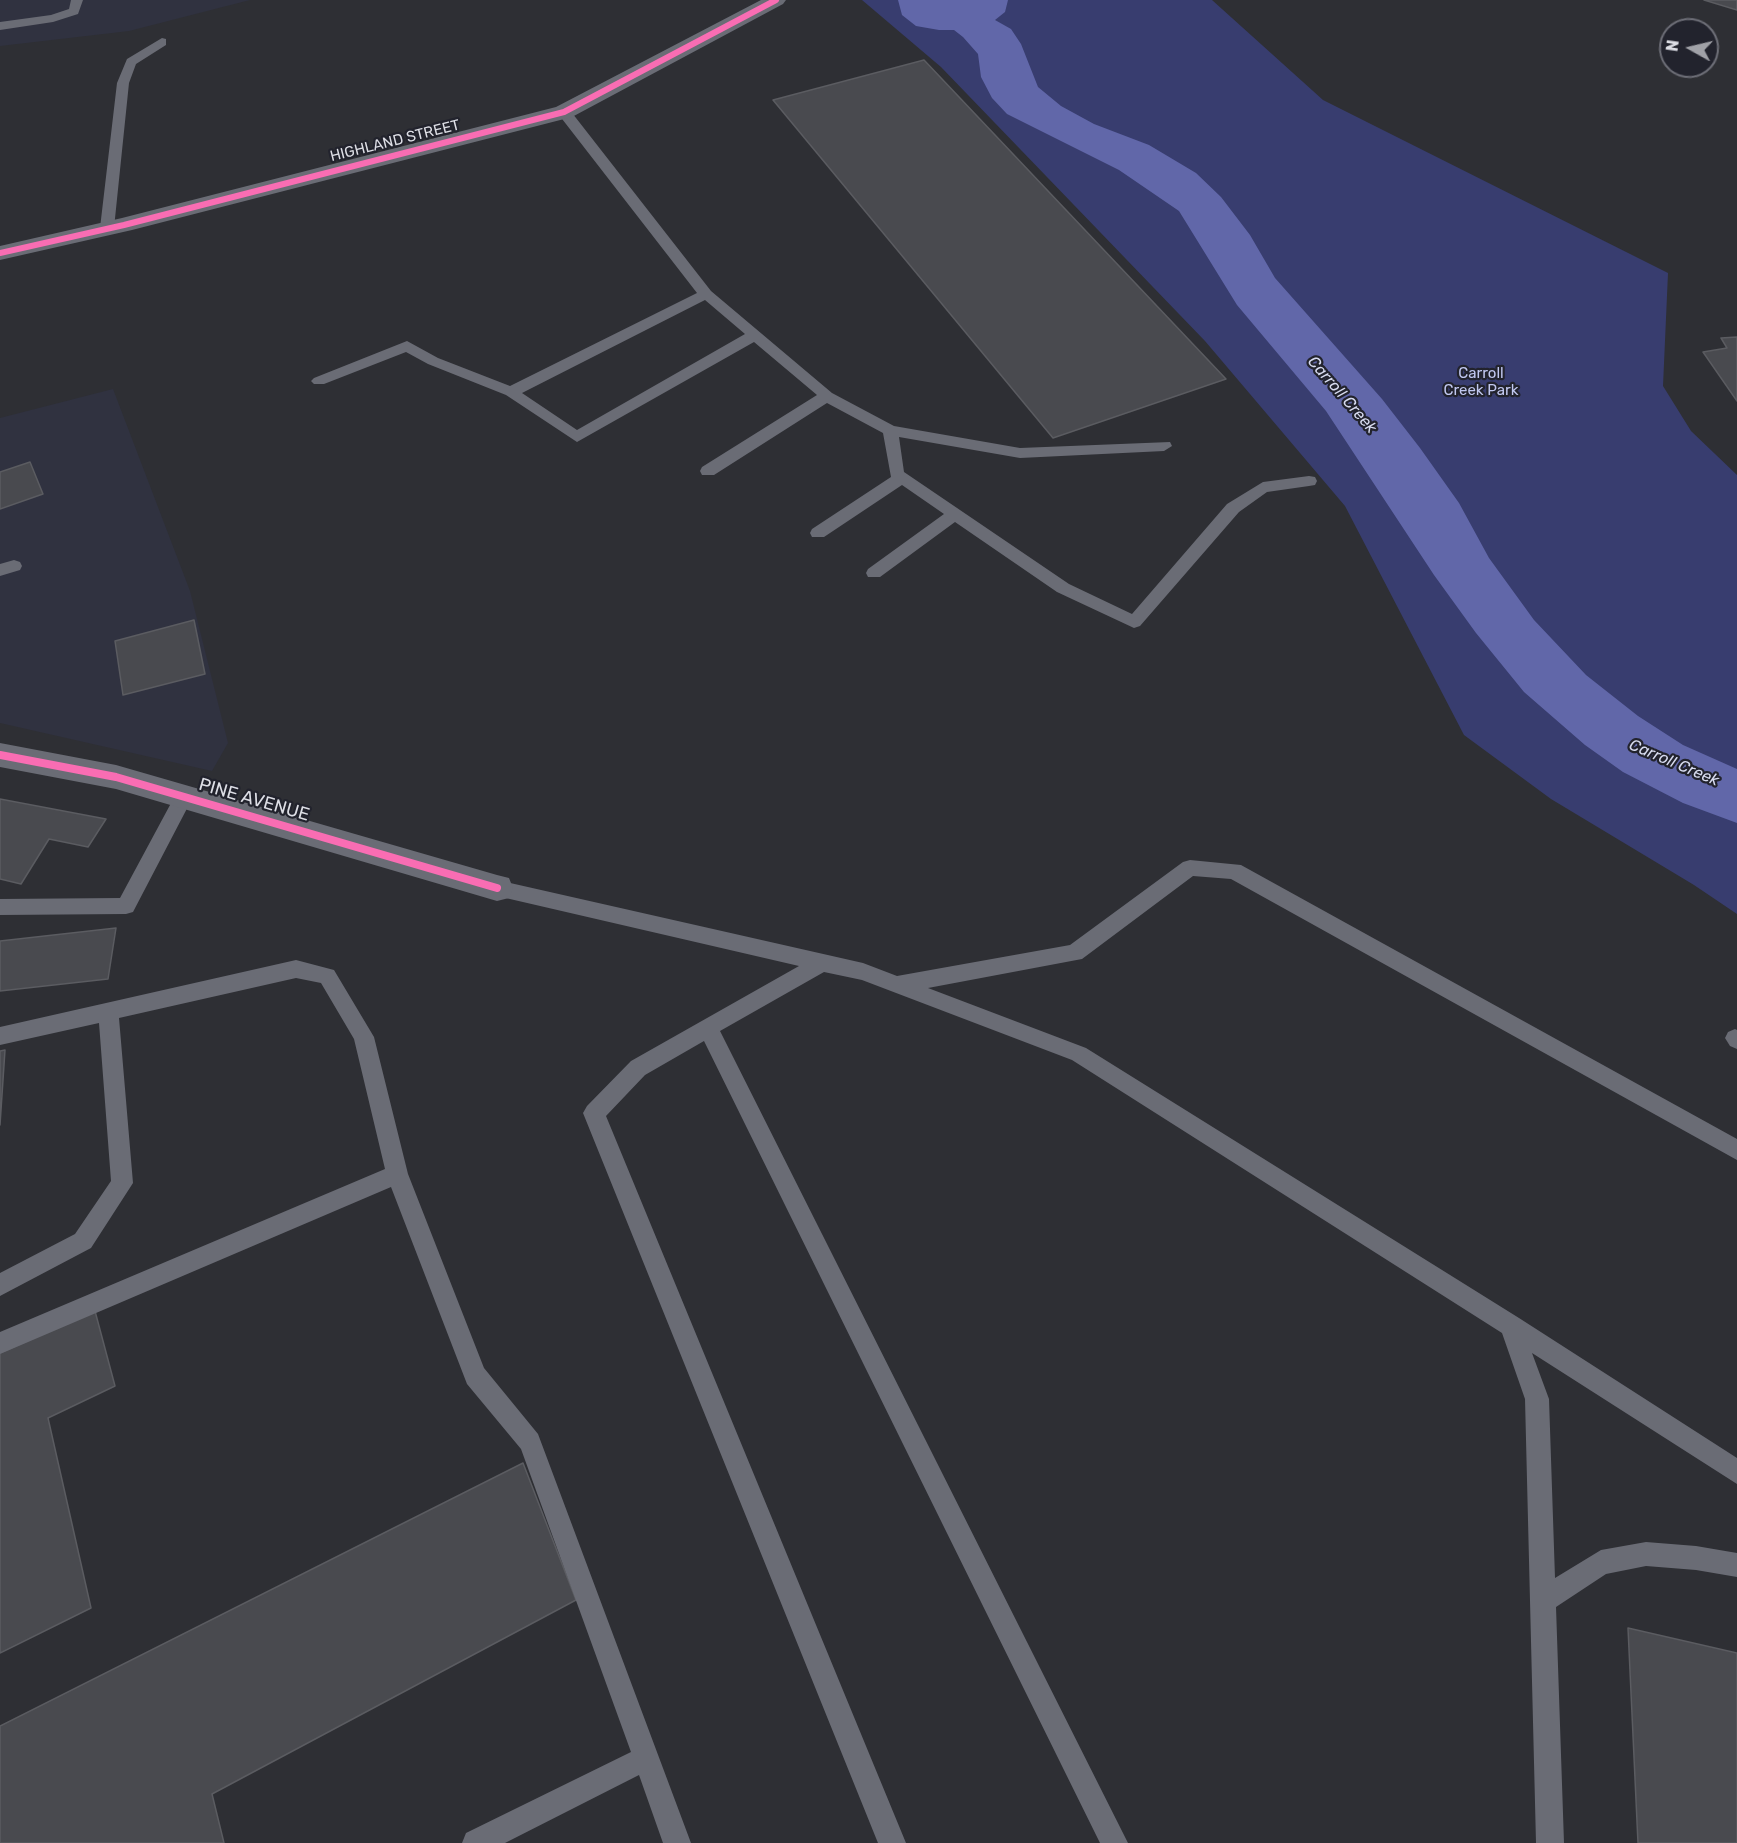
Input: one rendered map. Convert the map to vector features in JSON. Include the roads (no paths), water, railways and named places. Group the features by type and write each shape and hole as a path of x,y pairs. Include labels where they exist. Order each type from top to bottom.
{"street":[{"name":"HIGHLAND STREET","path":"0,253 564,112 776,0"},
{"name":"PINE AVENUE","path":"0,755 116,777 497,888"}],"lane":[{"path":"0,26 53,18 74,11 76,0"},
{"path":"107,228 123,83 131,62 162,42"},
{"path":"564,112 706,294 827,396 890,430 1020,453 1164,446"},
{"path":"511,392 706,294"},
{"path":"319,381 407,346 433,361 511,392 577,437 755,335"},
{"path":"708,471 827,396"},
{"path":"890,430 897,474 1063,588 1134,622 1233,508 1263,487 1309,481"},
{"path":"818,533 902,477"},
{"path":"874,573 955,514"},
{"path":"0,907 126,906 184,797"},
{"path":"896,985 1075,953 1190,868 1234,871 1737,1150"},
{"path":"497,888 862,972 1080,1054 1511,1326 1737,1472"},
{"path":"820,964 638,1068 594,1113 892,1843"},
{"path":"0,1036 296,969 327,976 364,1037 396,1174 475,1376 530,1442 677,1843"},
{"path":"0,1285 83,1241 122,1183 108,1012"},
{"path":"708,1028 1114,1843"},
{"path":"0,1343 396,1174"},
{"path":"1511,1326 1537,1399 1550,1843"},
{"path":"1543,1601 1601,1562 1646,1554 1696,1557 1737,1565"},
{"path":"476,1843 646,1758"}],"water":[{"name":"Carroll Creek","path":"898,0 1008,0 1005,12 995,20 1011,29 1021,44 1038,87 1061,106 1094,124 1149,145 1196,173 1221,197 1250,235 1275,278 1382,399 1420,448 1459,503 1489,558 1534,620 1586,675 1638,716 1683,745 1737,769 1737,823 1683,803 1623,772 1585,745 1524,692 1476,633 1434,575 1326,411 1237,305 1179,211 1119,170 1007,114 992,98 981,77 978,54 963,37 954,30 916,26 902,15"}],"park label":[{"name":"Carroll Creek Park","path":"1481,382"}]}
